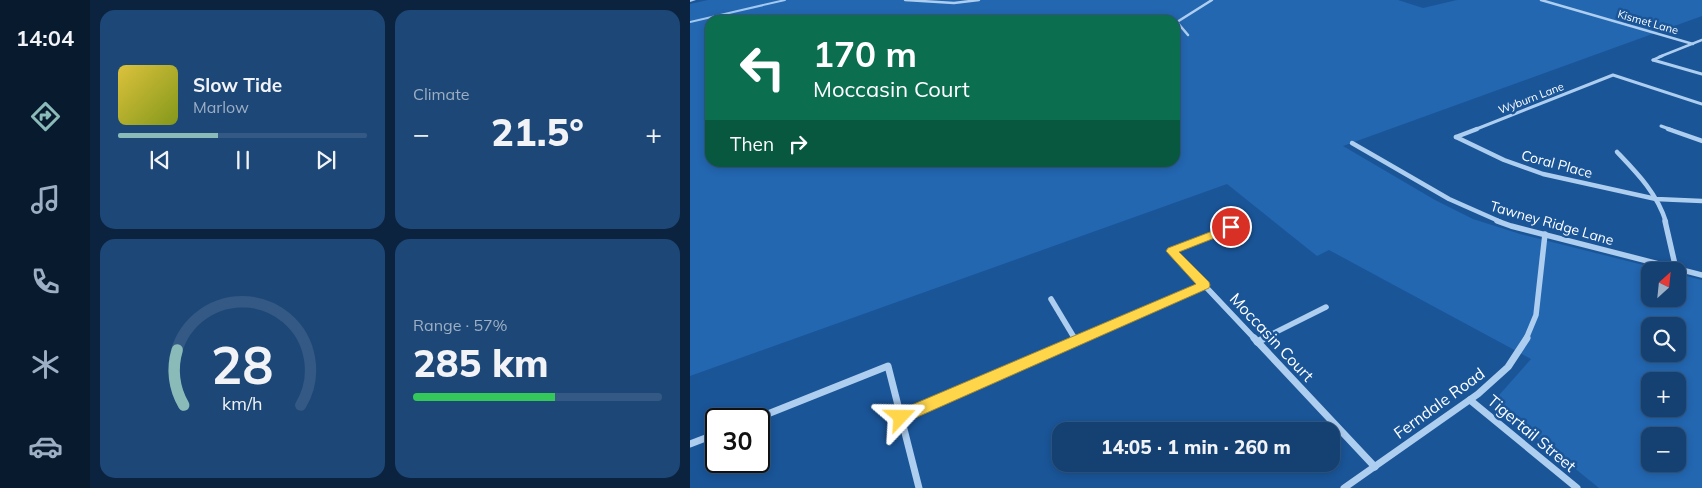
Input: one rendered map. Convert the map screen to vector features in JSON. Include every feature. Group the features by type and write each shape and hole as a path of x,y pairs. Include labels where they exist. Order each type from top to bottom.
{"street":[{"path":"690,1 694,0"},
{"path":"905,0 954,3 979,0"},
{"path":"1180,20 1212,0"},
{"name":"Kismet Lane","path":"1541,0 1694,44"},
{"path":"1180,26 1188,35"},
{"path":"1702,40 1653,60 1702,74"},
{"name":"Wyburn Lane","path":"1456,137 1613,76 1702,104"},
{"path":"1661,126 1702,141"},
{"name":"Coral Place","path":"1456,137 1525,169 1656,200 1702,201"},
{"name":"Tawney Ridge Lane","path":"1352,143 1461,206 1502,223 1650,262"},
{"path":"1617,152 1639,176 1656,200 1665,222 1674,262"},
{"name":"Moccasin Court","path":"1231,227 1172,251 1375,466"},
{"name":"Ferndale Road","path":"1344,488 1488,388 1501,374 1526,342 1533,328 1545,234"},
{"name":"Tawney Ridge Lane","path":"1686,271 1702,275"},
{"path":"901,417 1204,285"},
{"path":"1051,299 1076,341"},
{"path":"1257,342 1326,307"},
{"path":"770,413 888,366 919,488"},
{"name":"Tigertail Street","path":"1470,400 1577,488"},
{"path":"690,444 705,438"}],"shaded area":[{"path":"708,0 1398,0 1423,8 1457,0 1702,0 1702,16 1343,146 1435,200 1473,219 1520,234 1641,264 1641,308 1686,308 1686,276 1702,280 1702,488 1599,488 1493,402 1531,359 1329,250 1317,256 1227,184 690,376 690,4"}],"waterway":[{"path":"720,15 785,0"},
{"path":"690,22 705,19"}],"route":[{"path":"901,417 1204,285 1172,251 1231,227"}]}
